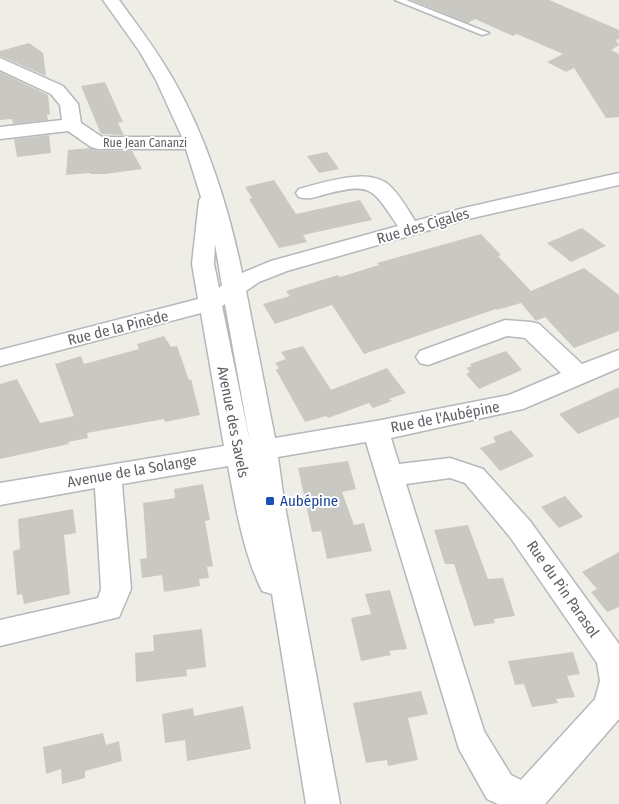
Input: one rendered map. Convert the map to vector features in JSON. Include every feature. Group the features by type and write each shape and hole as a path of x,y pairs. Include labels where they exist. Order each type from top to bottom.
{"street":[{"name":"Avenue des Savels","path":"111,0 148,52 165,80 194,143 224,236 264,449 270,500 323,804"},
{"path":"0,63 57,90 68,104 72,125 0,133"},
{"name":"Rue Jean Cananzi","path":"72,125 98,143 194,143"},
{"name":"Rue des Cigales","path":"233,290 251,277 279,266 464,214 619,179"},
{"path":"306,193 354,183 378,185 411,230"},
{"name":"Avenue des Savels","path":"209,186 209,216 202,251 238,454 255,532 297,652"},
{"name":"Rue de la Pinède","path":"0,358 211,303 233,290"},
{"path":"428,357 505,328 532,330 579,376"},
{"name":"Rue de l'Aubépine","path":"264,449 376,431 514,403 619,358"},
{"name":"Rue du Pin Parasol","path":"376,431 470,738 499,787 526,800 609,707 616,681 612,658 520,528 474,476 450,468 390,476"},
{"name":"Avenue de la Solange","path":"0,494 264,449"},
{"path":"0,633 109,608 116,589 108,475"}],"lane":[{"path":"399,0 485,33"}],"building":[{"path":"411,0 549,0 619,30 619,39 616,40 619,45 611,50 619,54 619,117 606,118 574,68 566,72 547,62 563,54 517,34 513,36 475,19 468,23"},
{"path":"29,43 43,53 46,76 0,56 0,51"},
{"path":"0,72 48,95 50,114 47,115 48,120 13,124 12,119 0,120"},
{"path":"105,82 123,122 118,123 124,135 101,134 81,86"},
{"path":"49,135 51,153 17,157 14,139"},
{"path":"90,148 98,151 132,151 142,169 105,174 66,175 68,150"},
{"path":"327,152 339,169 319,173 307,156"},
{"path":"274,180 296,214 360,200 372,220 303,235 307,242 279,248 249,199 252,198 245,187"},
{"path":"582,228 606,246 571,262 547,243"},
{"path":"481,234 501,255 498,256 531,291 584,268 619,295 619,331 574,348 545,317 536,321 521,303 496,309 364,354 332,305 275,324 263,304 290,296 286,291 338,275 340,277 379,265 377,263"},
{"path":"164,336 171,347 177,346 189,380 191,379 200,415 165,422 164,419 87,433 88,438 68,442 69,444 0,459 0,384 17,379 40,423 74,416 55,364 81,356 84,364 139,349 137,344"},
{"path":"303,346 331,390 387,368 406,393 389,399 392,401 373,408 369,403 328,418 326,416 305,422 276,370 279,368 275,363 286,359 281,352"},
{"path":"506,351 522,370 479,389 466,374 470,372 466,368 472,366 470,364"},
{"path":"619,387 619,417 578,434 559,414"},
{"path":"511,430 534,456 500,471 480,448 496,442 493,437"},
{"path":"348,461 356,489 342,492 354,525 364,523 372,551 327,559 321,531 312,532 298,468"},
{"path":"203,484 210,520 205,521 213,566 207,567 209,578 199,579 200,586 164,592 162,575 142,578 140,559 147,558 143,503 175,498 174,489"},
{"path":"565,496 583,517 559,528 541,507"},
{"path":"73,509 76,533 64,535 70,594 24,604 22,594 17,595 13,551 20,549 18,519"},
{"path":"468,525 488,579 503,578 515,616 494,619 495,623 474,626 454,564 445,564 434,530"},
{"path":"619,552 619,607 607,612 591,592 597,589 582,572"},
{"path":"390,590 407,649 389,651 391,655 361,661 351,618 371,614 365,594"},
{"path":"202,629 206,667 186,670 187,676 136,682 135,653 154,651 153,635"},
{"path":"573,652 580,674 567,676 575,697 556,699 558,703 532,707 524,684 515,685 508,661"},
{"path":"421,691 428,714 408,718 418,760 388,766 387,760 366,763 353,703"},
{"path":"243,706 251,749 187,761 185,740 165,743 162,714 193,708 194,716"},
{"path":"103,733 106,745 119,741 122,761 85,771 85,778 62,784 61,769 46,774 43,747"}],"place":[{"name":"Aubépine","path":"270,501"}]}
